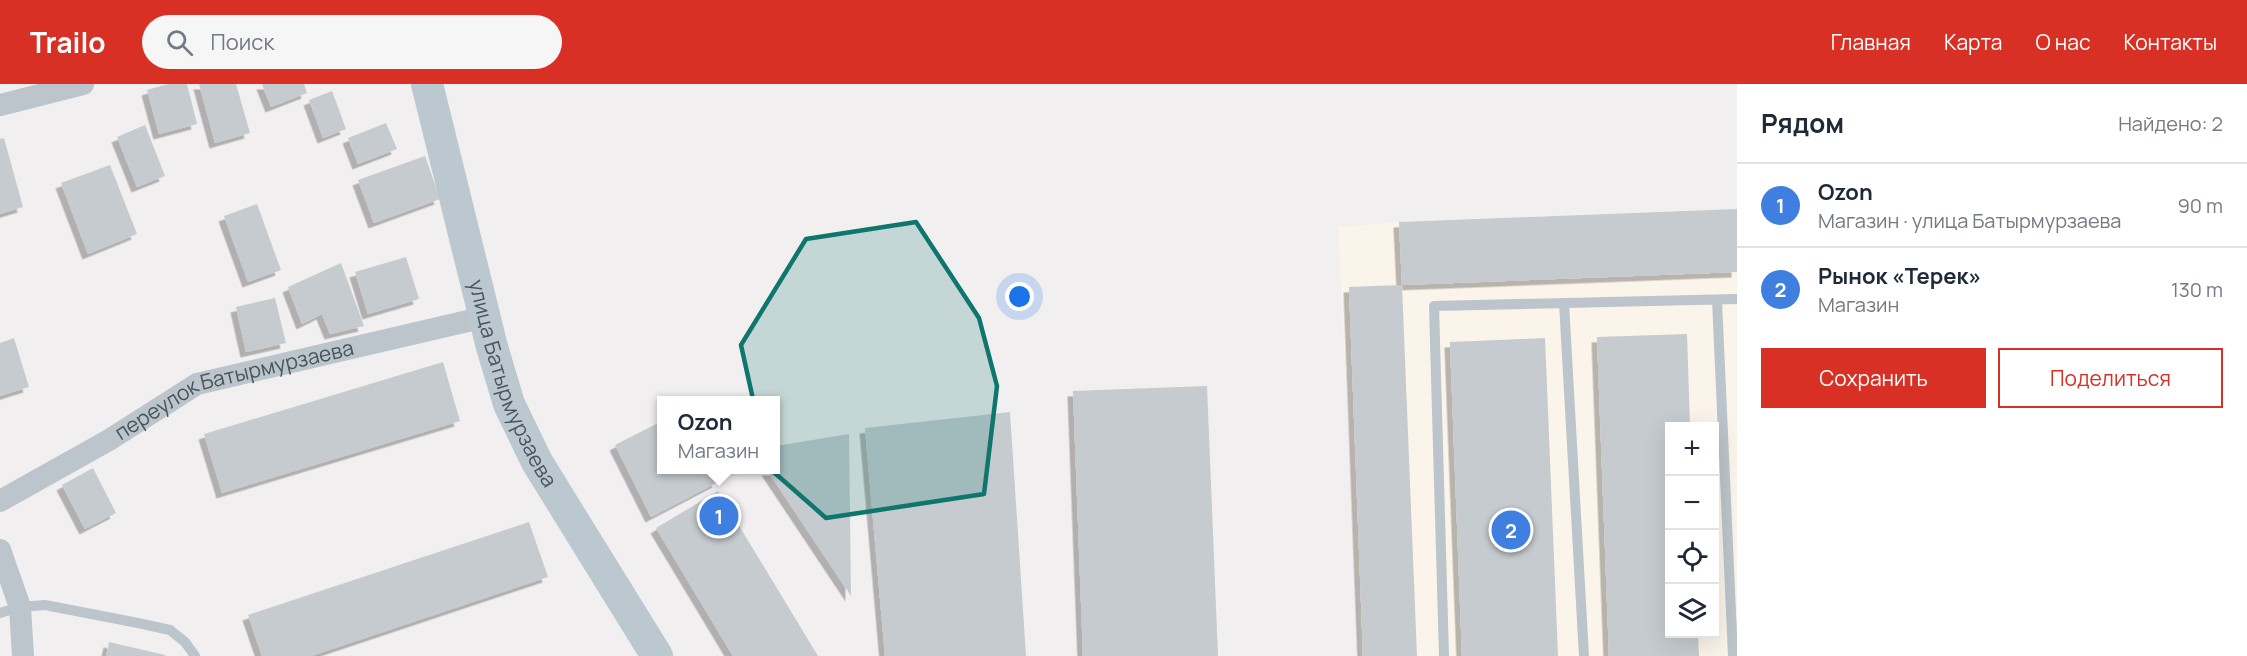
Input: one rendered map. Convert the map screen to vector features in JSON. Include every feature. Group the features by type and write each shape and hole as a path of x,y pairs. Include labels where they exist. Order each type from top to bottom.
{"street":[{"path":"0,105 83,84"},
{"name":"улица Батырмурзаева","path":"427,84 485,318 509,404 537,462 657,656"},
{"name":"переулок Батырмурзаева","path":"0,501 109,440 197,384 343,348 485,318"},
{"path":"0,550 10,610 25,647 23,656"}],"lane":[{"path":"1444,656 1434,306 1737,299"},
{"path":"1717,300 1732,656"},
{"path":"1564,303 1584,656"},
{"path":"10,610 45,605 170,630 185,642 195,656"}],"highlighted area":[{"path":"916,222 979,318 997,386 984,494 826,518 768,467 741,345 806,239"}],"shaded area":[{"path":"1737,209 1737,656 1360,656 1338,227 1399,222"}],"building":[{"path":"168,84 187,84 197,124 159,134 147,90"},
{"path":"199,84 236,84 250,133 215,143"},
{"path":"262,84 304,84 307,93 271,107"},
{"path":"332,91 346,129 323,138 309,100"},
{"path":"386,123 397,149 358,164 348,138"},
{"path":"145,125 165,176 137,187 117,137"},
{"path":"4,138 23,207 0,214 0,139"},
{"path":"425,156 440,199 374,223 358,180"},
{"path":"110,165 137,234 88,254 61,183"},
{"path":"257,204 281,270 248,282 224,216"},
{"path":"1737,209 1737,272 1402,285 1399,222"},
{"path":"406,257 419,299 368,314 355,272"},
{"path":"341,263 364,326 330,334 322,314 302,324 288,287"},
{"path":"1402,285 1417,656 1363,656 1349,287"},
{"path":"275,298 286,343 246,352 236,307"},
{"path":"1687,334 1690,422 1665,422 1665,638 1698,638 1699,656 1609,656 1597,337"},
{"path":"14,338 29,387 0,396 0,343"},
{"path":"1545,338 1558,656 1462,656 1450,342"},
{"path":"443,362 460,421 222,493 204,434"},
{"path":"1207,386 1218,656 1083,656 1073,391"},
{"path":"1010,412 1026,656 885,656 865,428"},
{"path":"657,424 657,474 714,474 718,482 651,517 615,445"},
{"path":"849,434 851,596 770,474 780,474 780,445"},
{"path":"93,468 116,513 85,529 62,485"},
{"path":"718,491 818,656 733,656 656,528"},
{"path":"529,522 548,577 311,656 262,656 248,615"},
{"path":"109,642 165,655 165,656 106,656"}],"place":[{"name":"Ozon","path":"719,516"},
{"name":"Рынок «Терек»","path":"1511,530"}]}
